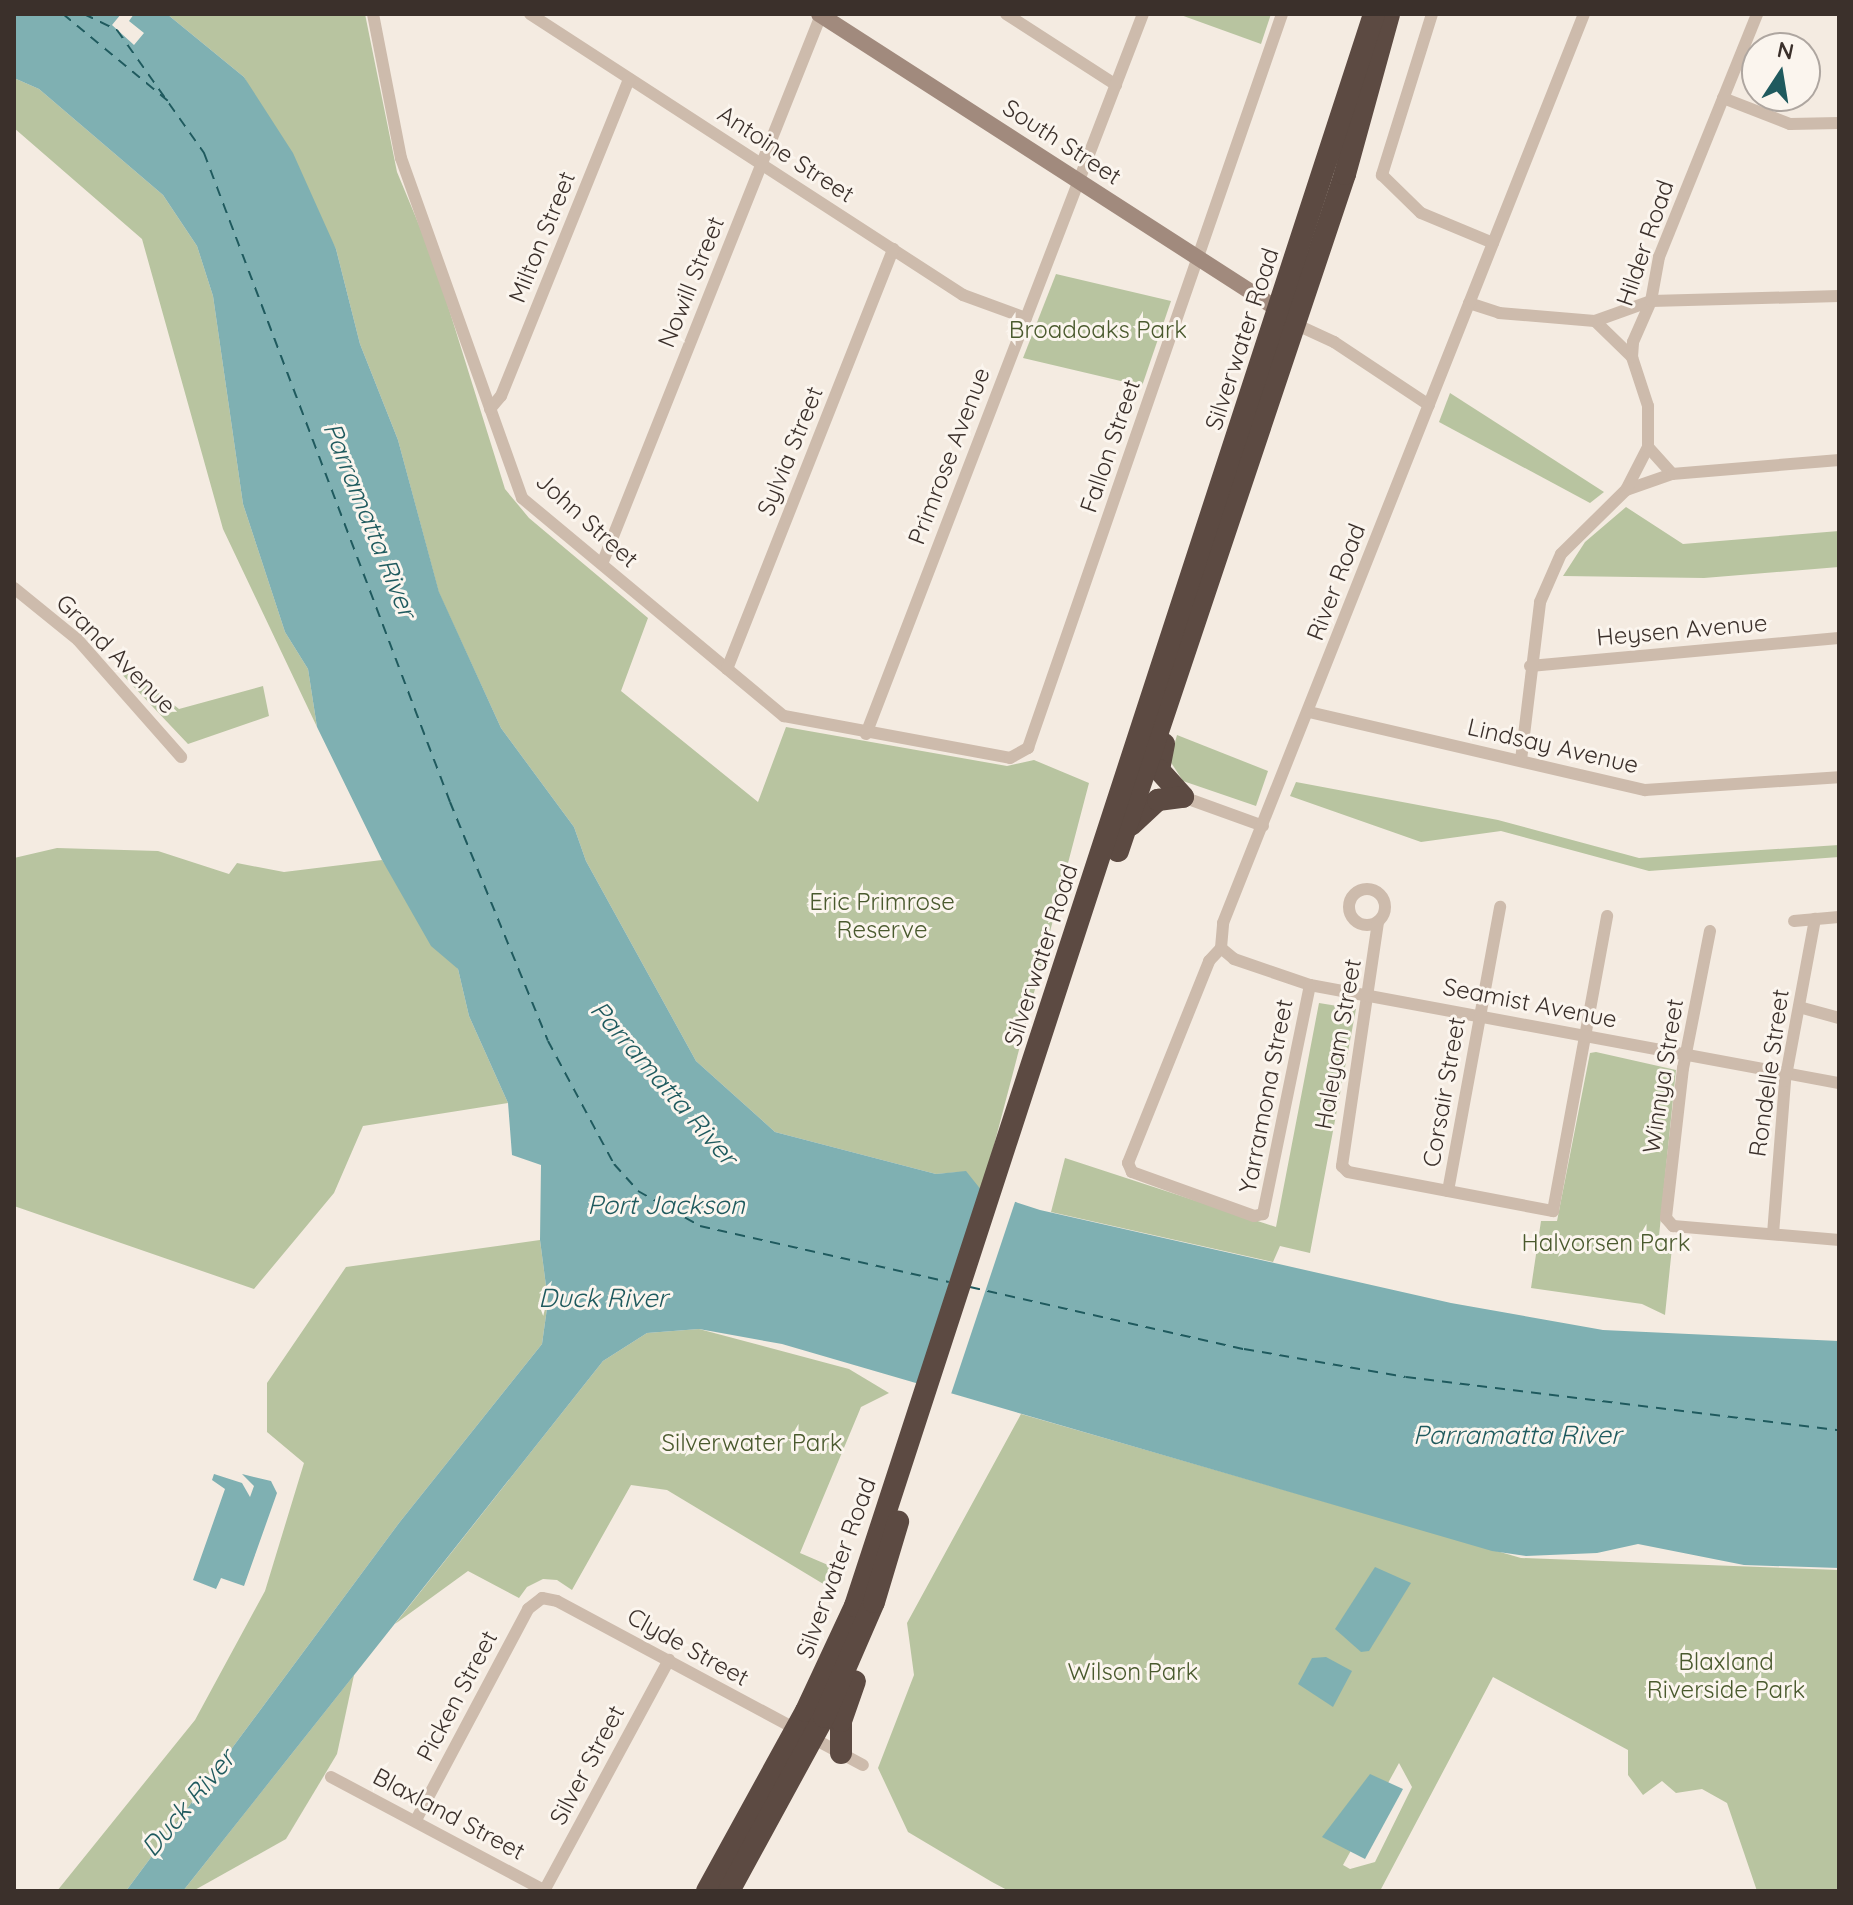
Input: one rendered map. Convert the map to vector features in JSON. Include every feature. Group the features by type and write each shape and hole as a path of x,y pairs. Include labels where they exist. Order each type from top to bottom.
{"highway":[{"path":"1348,95 1361,14"},
{"name":"Silverwater Road","path":"1014,1148 1186,652 1374,14"},
{"name":"Silverwater Road","path":"729,1891 805,1734 867,1595 1287,317 1351,153 1389,14"},
{"path":"1351,153 1364,133 1402,14"},
{"path":"1183,797 1163,779 1159,761 1189,664 1186,652"},
{"path":"1124,835 1150,804 1183,797"},
{"path":"841,1753 841,1721 867,1595"},
{"name":"Silverwater Road","path":"707,1891 805,1734"}],"street":[{"name":"John Street","path":"373,14 401,158 522,498 794,721 998,758 1023,754"},
{"name":"Antoine Street","path":"530,14 963,295 1026,318"},
{"path":"1006,14 1116,85"},
{"name":"Primrose Avenue","path":"866,734 1143,14"},
{"name":"Fallon Street","path":"1023,754 1199,259 1282,14"},
{"path":"1432,14 1382,175 1421,213 1493,243"},
{"name":"River Road","path":"1263,1214 1141,1180 1128,1163 1209,961 1221,948 1221,929 1584,14"},
{"name":"Hilder Road","path":"1632,357 1636,331 1651,301 1659,257 1757,14"},
{"name":"South Street","path":"820,15 1287,317 1334,342 1429,405"},
{"name":"Nowill Street","path":"602,564 820,15"},
{"name":"Milton Street","path":"490,409 501,396 629,79"},
{"path":"1723,98 1790,124 1839,123"},
{"name":"Sylvia Street","path":"727,669 893,249"},
{"path":"1469,303 1499,313 1595,321 1651,301 1839,296"},
{"path":"1521,760 1540,602 1561,554 1626,490 1648,447 1648,406 1632,357 1595,321"},
{"path":"1648,447 1672,474"},
{"path":"1626,490 1672,474 1839,460"},
{"name":"Grand Avenue","path":"14,588 78,640 181,757"},
{"name":"Heysen Avenue","path":"1530,666 1839,638"},
{"name":"Lindsay Avenue","path":"1309,712 1645,790 1839,777"},
{"path":"1183,797 1263,826"},
{"name":"Corsair Street","path":"1448,1191 1500,907"},
{"path":"1448,1191 1553,1211 1607,916"},
{"path":"1794,921 1839,917"},
{"name":"Rondelle Street","path":"1773,1234 1787,1073 1815,919"},
{"name":"Haleyam Street","path":"1378,922 1370,996 1340,1158 1348,1172 1448,1191"},
{"name":"Winnya Street","path":"1710,931 1685,1054 1666,1218 1673,1226 1773,1234"},
{"name":"Seamist Avenue","path":"1221,948 1234,959 1310,985 1839,1083"},
{"name":"Yarramona Street","path":"1263,1214 1310,985"},
{"path":"1799,1007 1839,1018"},
{"path":"1773,1234 1839,1240"},
{"name":"Clyde Street","path":"542,1598 557,1601 863,1765"},
{"name":"Picken Street","path":"416,1820 528,1609 542,1598"},
{"name":"Silver Street","path":"545,1891 669,1660"},
{"name":"Blaxland Street","path":"331,1777 416,1820 524,1886 545,1891"}],"green space":[{"name":"Eric Primrose Reserve","path":"167,14 365,14 397,172 434,261 505,489 529,518 648,618 621,691 758,802 786,727 1007,766 1034,760 1089,783 982,1191 961,1172 936,1174 775,1132 696,1061 586,861 574,827 501,728 439,593 398,440 360,344 336,249 244,77"},
{"path":"1178,14 1271,14 1261,44"},
{"path":"14,78 39,89 163,195 197,246 213,296 243,504 285,632 308,669 317,727 223,529 142,239 14,128"},
{"name":"Broadoaks Park","path":"1056,274 1171,301 1142,386 1023,358"},
{"path":"1450,393 1604,492 1590,503 1439,422"},
{"path":"1626,507 1683,544 1839,531 1839,567 1704,578 1563,576 1585,542"},
{"path":"124,666 179,709 263,686 269,716 188,744 116,668"},
{"path":"1177,735 1268,771 1256,806 1183,781 1170,761"},
{"path":"1296,782 1498,820 1639,858 1839,845 1839,857 1649,871 1501,831 1421,842 1290,796"},
{"path":"57,848 158,851 229,874 237,863 284,872 382,860 458,969 469,1016 508,1103 363,1126 334,1193 254,1289 14,1206 14,858"},
{"path":"1319,1003 1356,1009 1310,1253 1280,1246 1273,1262 1051,1212 1065,1158 1276,1227"},
{"name":"Halvorsen Park","path":"1590,1053 1676,1070 1659,1236 1673,1238 1665,1315 1642,1304 1531,1288 1541,1221 1557,1221"},
{"path":"540,1240 548,1301 542,1344 399,1523 126,1891 57,1891 195,1720 265,1591 304,1463 267,1432 267,1383 346,1267"},
{"name":"Silverwater Park","path":"699,1329 849,1369 889,1393 861,1407 800,1553 835,1568 825,1585 667,1490 631,1485 572,1590 557,1580 543,1579 527,1587 519,1598 468,1571 395,1624 603,1361 647,1333"},
{"name":"Wilson Park","path":"1021,1414 1521,1558 1839,1570 1839,1891 1757,1891 1727,1803 1702,1789 1676,1793 1662,1781 1643,1795 1628,1775 1628,1750 1493,1677 1380,1891 1009,1891 908,1832 878,1768 914,1675 907,1623","holes":["1399,1763 1412,1787 1375,1862 1350,1869 1343,1865"]},
{"path":"354,1675 337,1754 286,1839 193,1891 183,1891"}],"water":[{"name":"Port Jackson","path":"14,14 167,14 244,77 293,153 336,249 360,344 398,440 439,592 501,728 574,827 586,861 696,1061 775,1132 936,1174 966,1171 982,1191 1040,1210 1451,1303 1603,1330 1839,1341 1839,1568 1744,1565 1638,1544 1597,1553 1526,1556 1492,1551 782,1344 699,1329 647,1333 603,1361 183,1891 126,1891 399,1523 542,1344 548,1301 540,1240 541,1165 512,1155 508,1103 469,1016 458,969 431,946 382,860 317,727 308,669 285,632 243,504 213,296 197,246 163,195 39,89 14,78"},
{"path":"214,1474 242,1483 250,1497 254,1486 242,1474 271,1481 277,1493 244,1586 221,1578 216,1589 193,1580 225,1489 212,1480"},
{"path":"1375,1567 1411,1583 1369,1651 1361,1652 1335,1629"},
{"path":"1326,1657 1352,1671 1333,1707 1298,1684 1312,1658"},
{"path":"1370,1774 1403,1789 1365,1859 1322,1837"}],"pier":[{"path":"121,14 134,14 129,21 144,33 134,45 112,25"},
{"path":"999,1189 1017,1196 950,1397 934,1393"}],"ferry route":[{"path":"63,14 168,101"},
{"path":"84,14 117,30 204,153 450,802 548,1041 614,1164 638,1191 700,1226 949,1282"},
{"path":"970,1287 1244,1349 1406,1377 1839,1430"}],"water label":[{"name":"Parramatta River","path":"370,520"},
{"name":"Parramatta River","path":"664,1083"},
{"name":"Duck River","path":"603,1298"},
{"name":"Parramatta River","path":"1517,1435"},
{"name":"Duck River","path":"188,1803"}],"park label":[{"name":"Blaxland Riverside Park","path":"1726,1676"}]}
